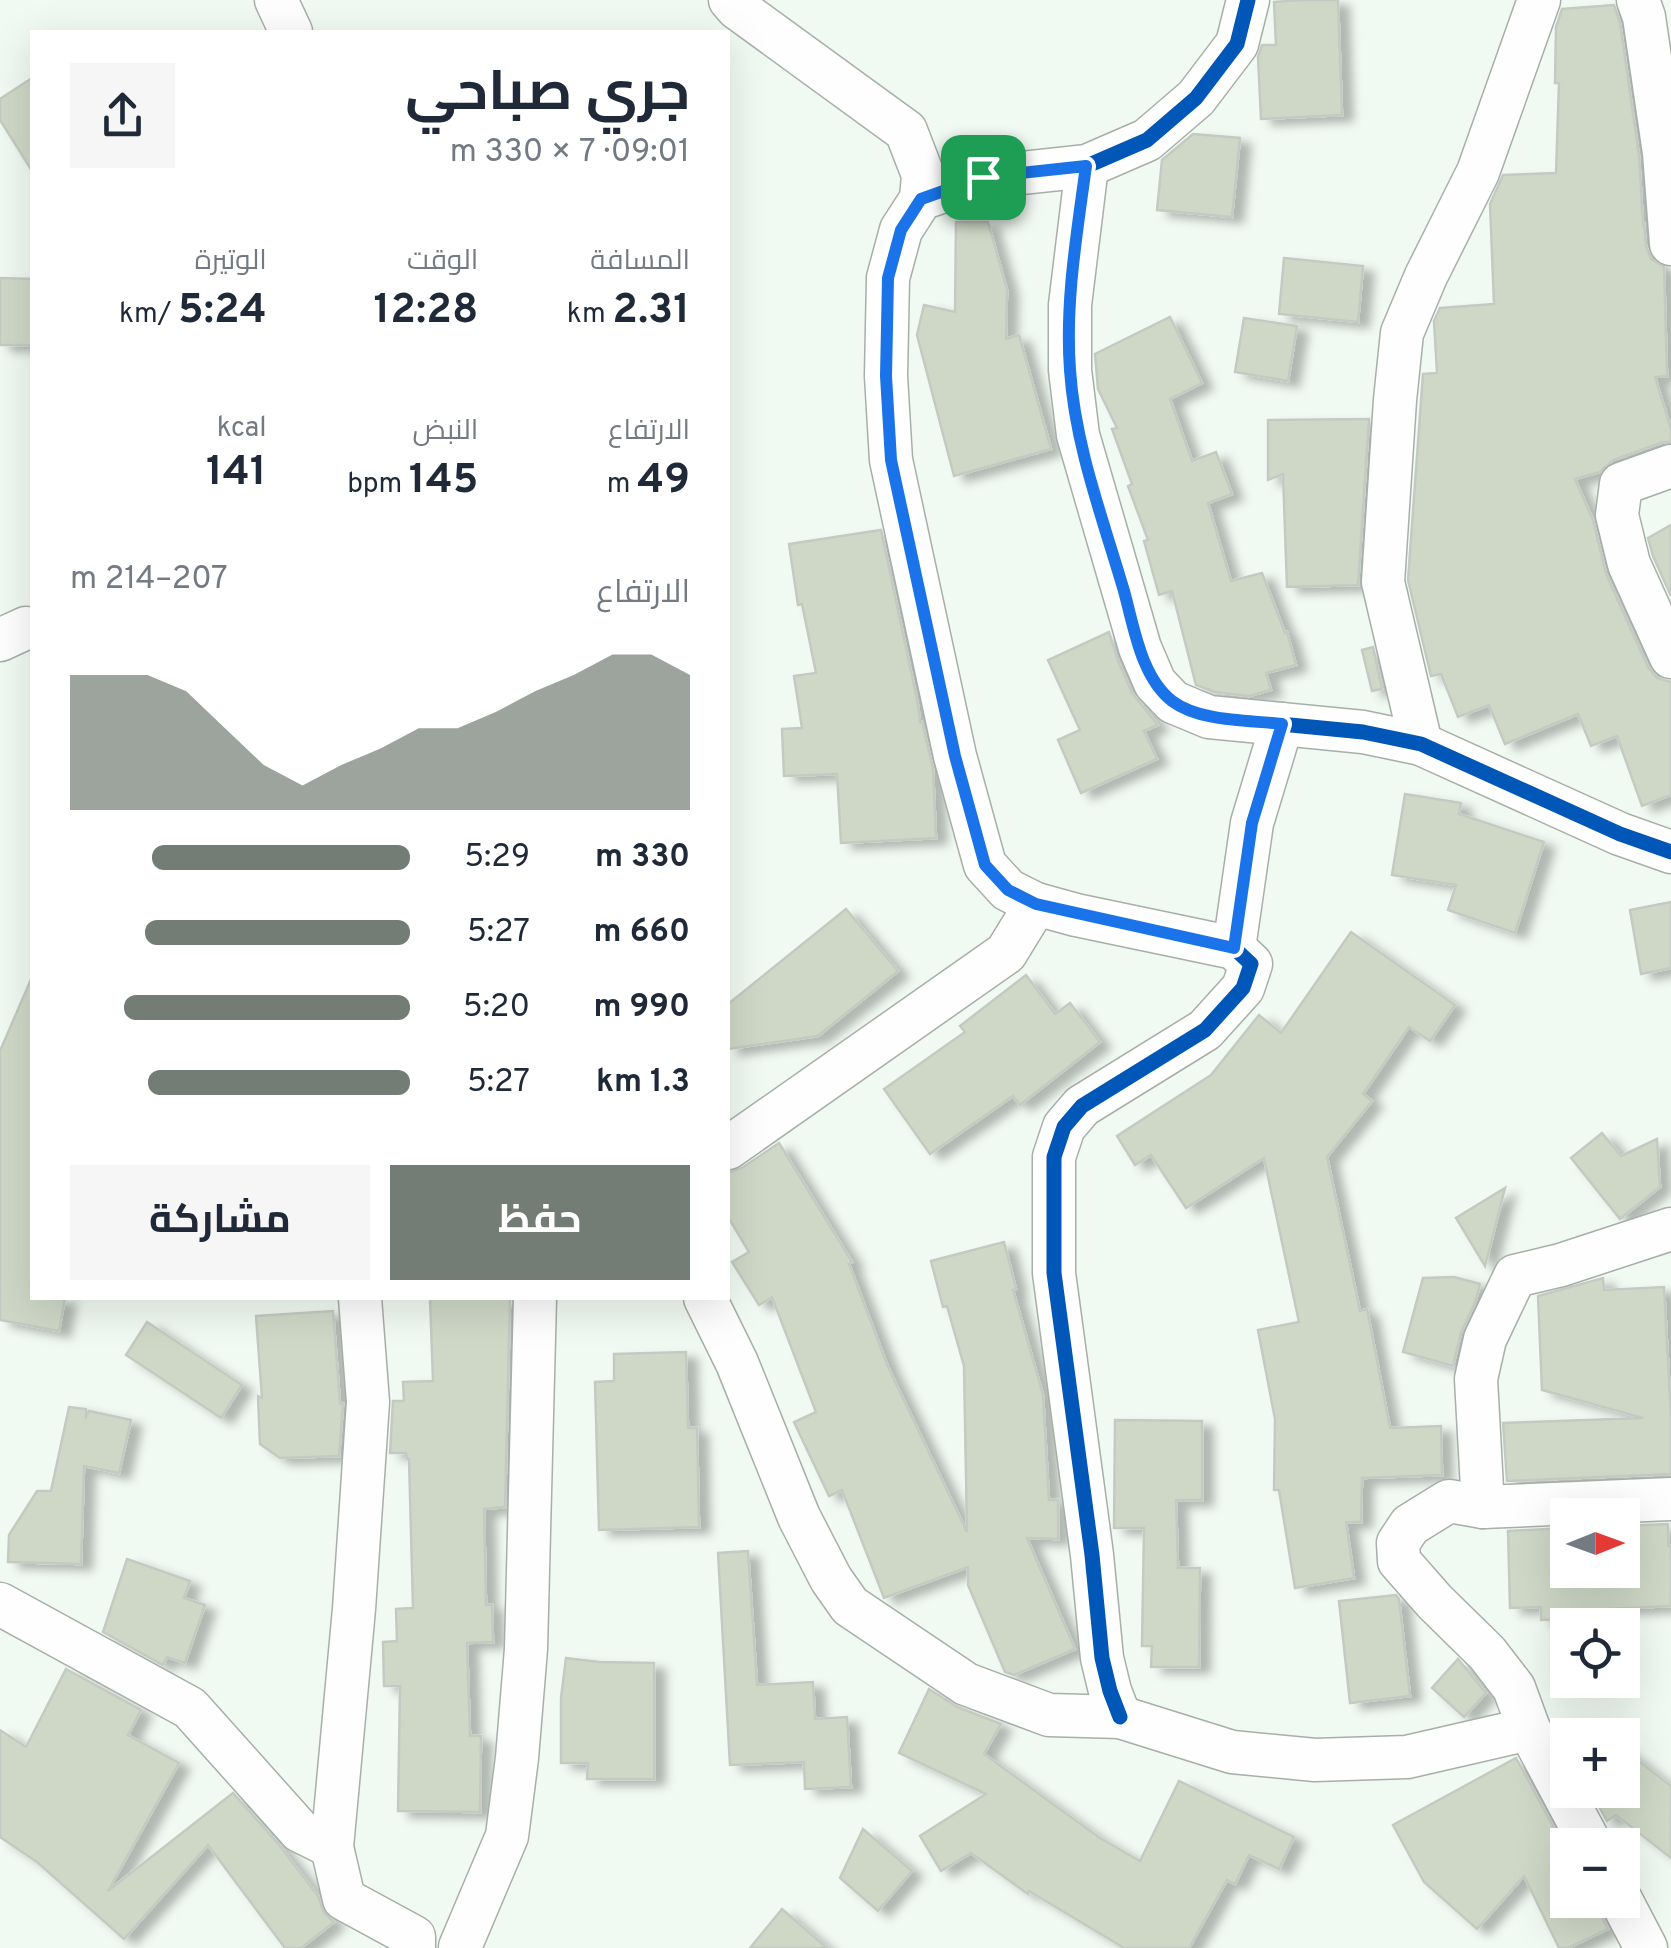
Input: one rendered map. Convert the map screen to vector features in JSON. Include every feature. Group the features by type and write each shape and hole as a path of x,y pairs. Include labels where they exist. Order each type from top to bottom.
{"street":[{"path":"276,0 290,30"},
{"path":"730,0 906,131 923,175 921,199 901,230 888,278 886,376 891,460 955,756 985,865 1008,890 1036,904 1234,948 1251,964 1243,988 1205,1030 1082,1106 1064,1128 1054,1158 1054,1273 1102,1658 1120,1717"},
{"path":"921,199 983,177 1086,166 1146,140 1196,98 1237,44 1248,0"},
{"path":"1420,744 1383,582 1402,334 1478,172 1540,0"},
{"path":"1638,0 1664,154 1671,244"},
{"path":"1086,166 1070,304 1070,370 1078,435 1140,648 1154,683 1174,702 1209,716 1363,732 1420,744 1620,834 1671,852"},
{"path":"1671,466 1621,484 1617,515 1629,564 1671,657"},
{"path":"1234,948 1252,823 1282,724"},
{"path":"730,1147 1006,953 1036,904"},
{"path":"1483,1507 1476,1379 1485,1339 1515,1276 1671,1229"},
{"path":"360,1300 368,1402 332,1847 344,1900 397,1940 463,1948 507,1836 518,1758 526,1649 535,1300"},
{"path":"706,1300 737,1363 799,1517 831,1578 850,1606 966,1684 1049,1715 1120,1717 1232,1752 1315,1760 1407,1757 1529,1729"},
{"path":"1582,1828 1529,1729 1514,1688 1487,1653 1399,1561 1398,1543 1410,1525 1449,1501 1483,1507 1671,1499"},
{"path":"0,1604 190,1708 300,1831 332,1847"},
{"path":"1630,1918 1646,1948"}],"building":[{"path":"1338,0 1342,115 1261,119 1258,57 1262,45 1276,45 1274,2"},
{"path":"1614,5 1639,156 1646,246 1651,259 1664,267 1667,376 1655,377 1671,429 1671,442 1613,460 1600,472 1575,479 1593,520 1606,574 1648,667 1657,678 1671,682 1671,795 1642,806 1617,736 1591,746 1578,714 1505,744 1489,705 1458,717 1441,674 1431,676 1408,580 1423,374 1437,373 1434,321 1440,308 1494,304 1490,204 1503,175 1556,173 1556,27 1562,9"},
{"path":"30,79 30,168 0,120 0,99"},
{"path":"1193,134 1240,138 1232,217 1157,210 1162,160"},
{"path":"956,222 988,222 1007,290 1006,339 1019,335 1051,449 954,476 917,335 924,305 955,312"},
{"path":"1284,258 1363,266 1358,322 1279,314"},
{"path":"0,278 30,279 30,345 0,345"},
{"path":"1170,317 1202,383 1170,399 1192,461 1216,452 1232,494 1208,503 1231,581 1262,573 1296,665 1266,673 1271,690 1249,696 1196,685 1172,591 1159,595 1144,541 1148,540 1112,429 1117,428 1098,389 1095,354"},
{"path":"1244,318 1297,326 1288,381 1235,372"},
{"path":"1369,419 1358,585 1287,587 1283,474 1268,480 1268,420"},
{"path":"1671,525 1671,596 1648,538"},
{"path":"881,530 933,769 936,838 841,843 837,774 784,776 782,729 802,728 794,676 816,673 802,604 798,605 789,544"},
{"path":"1109,632 1132,693 1158,725 1144,731 1157,759 1081,793 1058,740 1080,730 1048,660"},
{"path":"1373,647 1382,689 1372,691 1362,650"},
{"path":"1405,794 1461,803 1459,814 1544,842 1515,933 1448,910 1456,885 1392,875"},
{"path":"1671,902 1671,968 1641,974 1630,910"},
{"path":"846,909 898,971 818,1036 730,1049 730,1002"},
{"path":"1351,932 1455,1005 1430,1041 1409,1027 1363,1094 1372,1101 1327,1157 1360,1311 1367,1309 1390,1428 1441,1426 1442,1475 1362,1478 1361,1522 1346,1522 1354,1578 1295,1588 1279,1490 1274,1490 1275,1419 1258,1330 1299,1322 1264,1158 1186,1208 1151,1155 1135,1165 1117,1136 1211,1075 1259,1015 1281,1033"},
{"path":"1026,975 1055,1014 1070,1003 1100,1042 1020,1105 1013,1096 930,1154 884,1089 965,1032 960,1026"},
{"path":"30,982 30,1300 65,1300 59,1331 0,1320 0,1051"},
{"path":"1602,1133 1621,1156 1657,1139 1660,1187 1620,1219 1571,1158"},
{"path":"779,1143 852,1262 849,1264 888,1367 967,1532 964,1366 931,1261 1004,1242 1016,1289 1013,1290 1043,1395 1049,1500 1058,1500 1058,1539 1027,1538 1075,1649 1014,1675 1005,1672 968,1585 968,1567 884,1598 842,1490 829,1496 794,1422 816,1412 772,1297 759,1305 732,1262 749,1252 730,1220 730,1172"},
{"path":"1505,1188 1485,1266 1456,1218"},
{"path":"1454,1277 1480,1284 1453,1366 1403,1352 1423,1278"},
{"path":"1603,1278 1604,1290 1664,1287 1671,1474 1507,1481 1503,1423 1643,1418 1542,1390 1538,1296"},
{"path":"430,1300 510,1300 505,1507 484,1509 486,1605 492,1605 493,1642 467,1643 470,1736 481,1736 480,1812 398,1811 400,1686 384,1686 383,1642 397,1641 396,1609 413,1608 409,1459 406,1453 390,1453 393,1401 404,1401 403,1382 433,1381"},
{"path":"333,1311 343,1404 339,1456 280,1458 260,1444 258,1396 262,1398 256,1316"},
{"path":"147,1322 242,1385 221,1418 126,1355"},
{"path":"686,1352 688,1428 697,1428 699,1527 599,1530 595,1382 614,1381 614,1354"},
{"path":"69,1407 86,1409 86,1416 89,1411 131,1420 119,1473 84,1466 81,1564 8,1562 9,1535 37,1491 51,1491"},
{"path":"1115,1420 1202,1421 1202,1500 1176,1500 1178,1568 1200,1568 1199,1667 1151,1667 1152,1646 1142,1646 1144,1528 1114,1528"},
{"path":"1668,1524 1671,1606 1550,1608 1550,1620 1541,1620 1541,1607 1510,1608 1508,1531 1550,1529 1550,1588 1640,1588 1640,1525"},
{"path":"748,1551 757,1685 813,1682 815,1719 847,1717 851,1787 805,1789 804,1762 730,1765 718,1553"},
{"path":"127,1559 190,1581 184,1598 205,1605 185,1663 167,1657 163,1665 103,1632"},
{"path":"1396,1595 1410,1696 1350,1703 1339,1601"},
{"path":"566,1658 654,1663 654,1779 587,1779 588,1763 561,1763 561,1698"},
{"path":"1458,1659 1486,1693 1464,1717 1432,1688"},
{"path":"66,1669 141,1710 128,1735 179,1763 108,1891 233,1793 280,1846 334,1922 301,1948 285,1948 208,1845 124,1939 37,1862 0,1837 0,1730 26,1747"},
{"path":"929,1689 957,1707 1001,1724 984,1754 1100,1838 1140,1861 1179,1781 1294,1837 1279,1869 1249,1855 1235,1884 1227,1880 1189,1948 1124,1948 1029,1891 1028,1894 971,1853 941,1871 920,1836 986,1794 899,1753"},
{"path":"1516,1758 1554,1828 1550,1828 1550,1918 1602,1918 1608,1929 1568,1948 1559,1948 1524,1876 1477,1929 1424,1882 1393,1825"},
{"path":"1640,1762 1671,1786 1671,1858 1640,1834 1640,1828 1633,1828 1616,1815 1607,1821 1600,1808 1640,1808"},
{"path":"863,1829 912,1871 878,1911 840,1878"},
{"path":"782,1909 827,1948 750,1948"}],"cycle path":[{"path":"1120,1717 1102,1658 1054,1273 1054,1157 1064,1127 1082,1106 1205,1030 1243,988 1251,964 1234,948 1036,904 1008,890 985,865 955,756 891,460 886,376 888,278 901,230 921,199 983,177 1087,166 1147,140 1196,98 1237,44 1248,0"},
{"path":"1087,166 1070,305 1070,370 1078,435 1140,648 1155,683 1173,702 1209,717 1363,732 1421,744 1620,834 1671,852"}],"route":[{"path":"1086,166 1070,304 1070,370 1078,435 1140,648 1154,683 1174,702 1209,716 1282,724 1252,823 1234,948 1036,904 1008,890 985,865 955,756 891,460 886,376 888,278 901,230 921,199 983,177 1086,166"}]}
